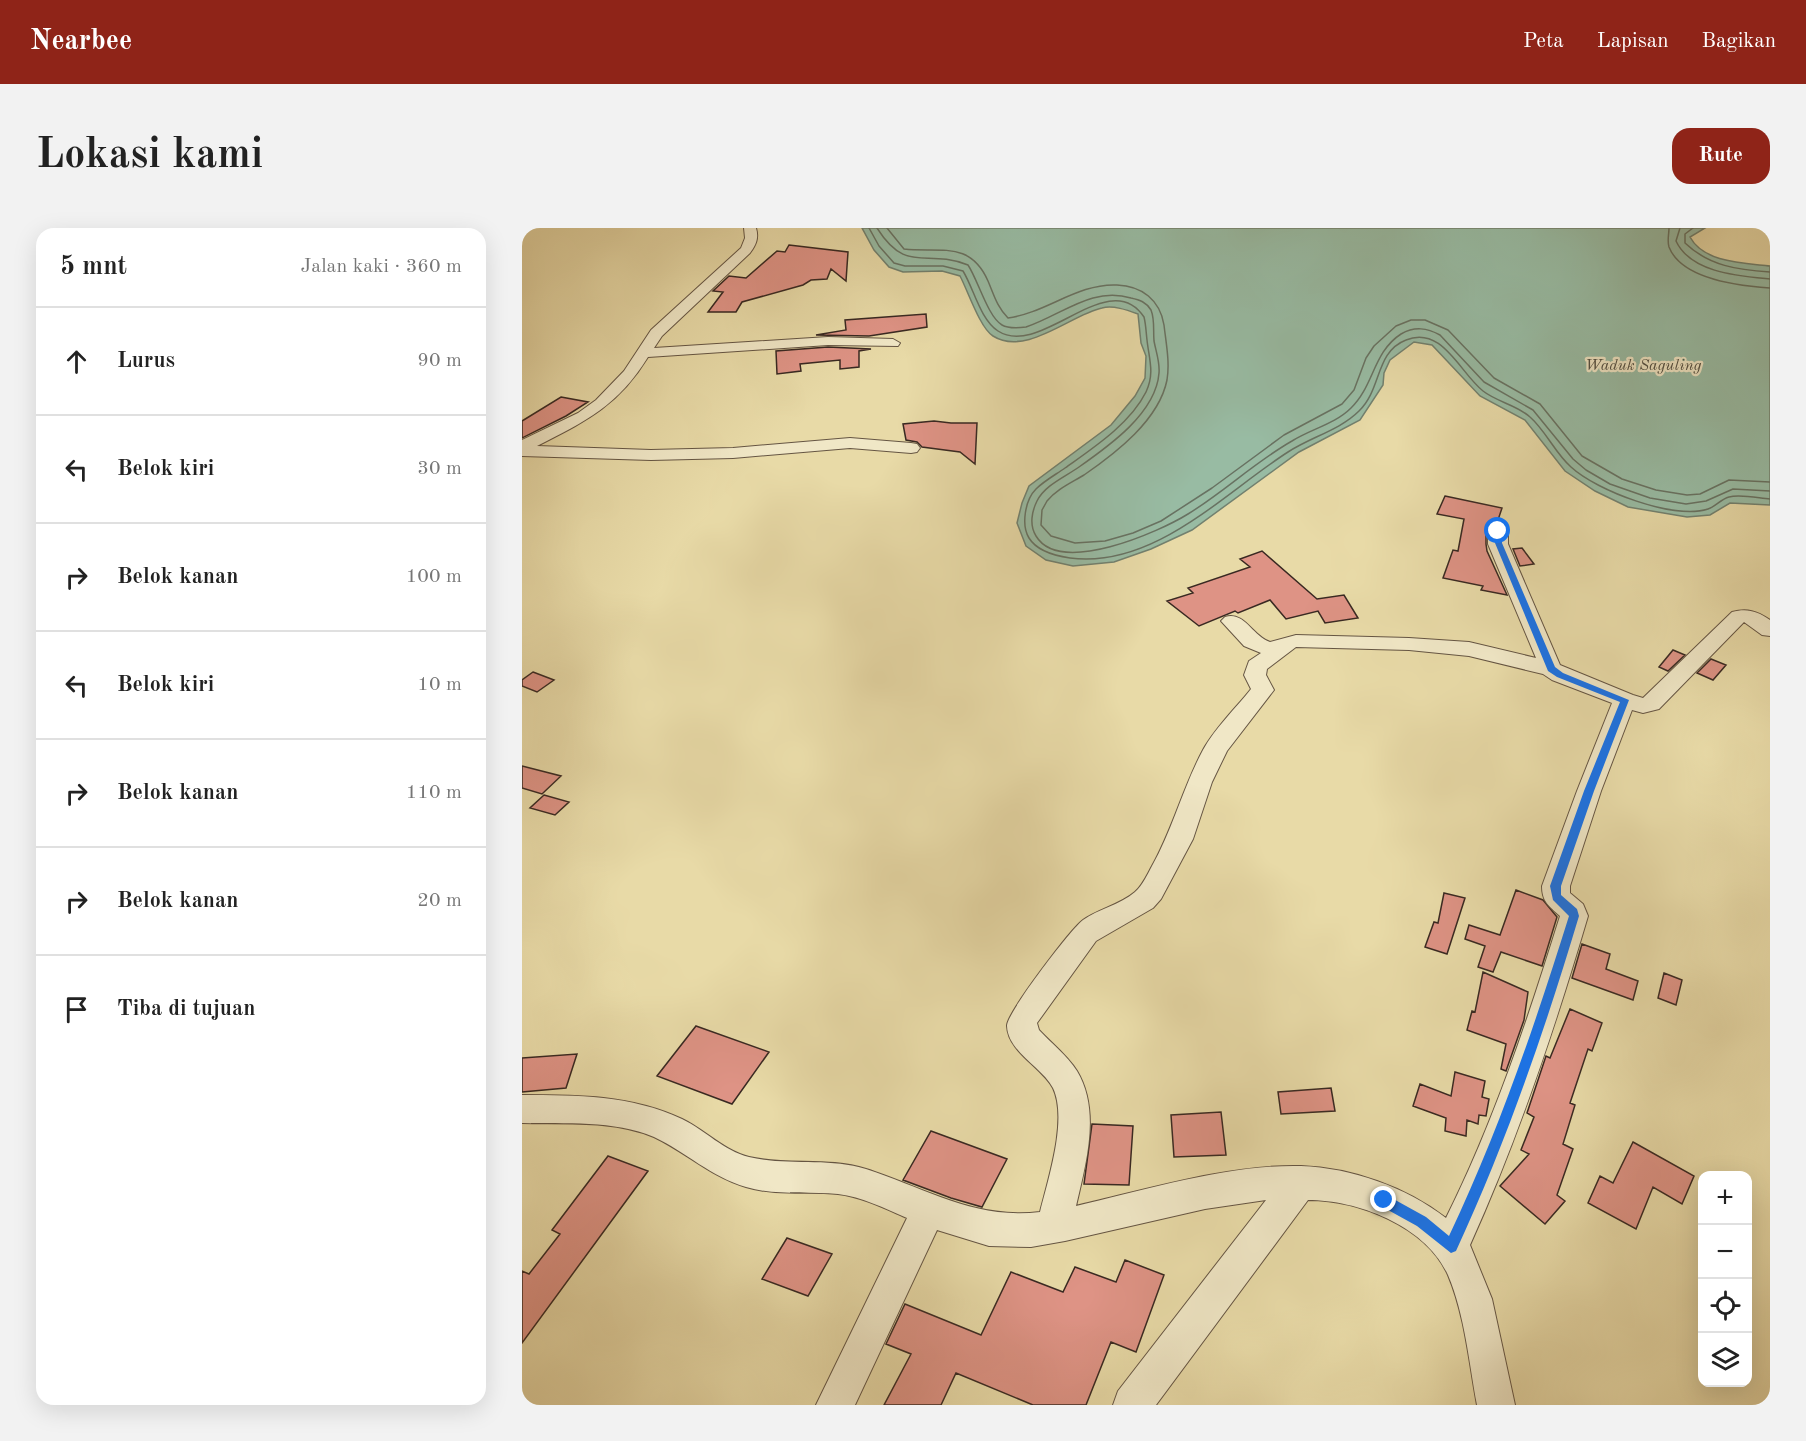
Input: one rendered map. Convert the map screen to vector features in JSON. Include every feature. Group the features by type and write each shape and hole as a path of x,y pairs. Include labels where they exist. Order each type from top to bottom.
{"street":[{"path":"522,447 584,416 602,403 630,374 656,333 735,262 751,242 750,228"},
{"path":"645,353 828,341 893,343"},
{"path":"522,452 651,455 733,453 850,443 911,448"},
{"path":"1498,531 1501,550 1551,669"},
{"path":"1054,1227 1074,1132 1073,1103 1066,1082 1046,1055 1026,1035 1022,1023 1086,933 1143,901 1160,880 1180,839 1208,763 1216,748 1263,690 1254,670 1278,648 1296,641 1409,644 1469,649 1551,669 1560,675 1643,706 1651,704 1686,669 1709,641 1739,616 1751,616 1770,630"},
{"path":"1232,621 1259,647 1268,650 1278,648"},
{"path":"1451,1246 1480,1185 1552,989 1574,916 1573,911 1556,897 1556,886 1589,791 1625,700"},
{"path":"522,1109 606,1110 635,1117 663,1126 694,1143 729,1167 752,1174 781,1177 832,1177 849,1180 866,1184 928,1211 971,1225 1009,1231 1054,1227 1204,1194 1301,1182 1341,1186 1384,1200 1421,1222 1451,1246 1468,1281 1496,1405"},
{"path":"1132,1405 1301,1182"},
{"path":"836,1405 928,1211"}],"water":[{"name":"Waduk Saguling","path":"862,228 1705,228 1690,237 1696,246 1705,252 1726,260 1770,266 1770,505 1730,503 1710,515 1687,517 1628,507 1595,491 1565,471 1525,420 1480,396 1432,345 1414,342 1390,360 1384,373 1383,385 1360,420 1299,452 1192,530 1151,549 1114,562 1073,566 1046,560 1026,546 1017,523 1022,503 1029,486 1111,425 1135,396 1145,378 1146,356 1141,343 1138,314 1106,307 1034,338 1006,341 993,336 983,325 960,276 942,271 903,272 889,267 874,250"}],"building":[{"path":"789,245 848,252 846,281 831,269 827,279 811,280 803,285 742,302 736,312 708,312 723,292 713,291 729,276 746,278 777,251 785,252"},
{"path":"926,314 927,327 869,336 816,335 846,330 845,320"},
{"path":"828,347 871,349 859,351 859,367 840,369 840,360 800,364 801,371 777,374 776,351"},
{"path":"561,397 588,402 522,438 522,421"},
{"path":"934,421 977,423 975,464 960,452 922,447 917,442 906,440 903,424"},
{"path":"1445,496 1502,508 1497,523 1490,525 1486,530 1486,544 1507,595 1481,590 1483,586 1443,578 1453,550 1458,551 1464,519 1437,514"},
{"path":"1522,548 1534,564 1520,566 1513,549"},
{"path":"1262,551 1317,599 1344,595 1358,618 1325,623 1318,611 1286,619 1270,600 1199,626 1167,601 1193,593 1188,588 1250,567 1240,559"},
{"path":"1673,650 1685,655 1668,671 1659,667"},
{"path":"1711,659 1726,665 1713,680 1697,673"},
{"path":"533,672 554,680 537,692 522,686 522,680"},
{"path":"522,766 561,776 542,794 522,788"},
{"path":"544,795 569,802 555,815 530,808"},
{"path":"1516,890 1543,900 1557,917 1542,966 1501,952 1493,972 1478,967 1485,946 1465,939 1469,925 1500,935"},
{"path":"1444,893 1465,898 1447,954 1425,947 1434,922 1438,923"},
{"path":"1582,944 1610,954 1606,969 1638,981 1633,1000 1572,978"},
{"path":"1483,972 1528,992 1524,1020 1506,1071 1501,1069 1506,1044 1467,1030 1472,1011 1475,1012"},
{"path":"1664,973 1682,980 1676,1005 1658,998"},
{"path":"1570,1009 1602,1023 1592,1051 1588,1049 1570,1103 1575,1105 1563,1144 1573,1149 1557,1195 1565,1201 1545,1224 1500,1186 1529,1154 1521,1150 1534,1117 1527,1113 1546,1056 1550,1058"},
{"path":"696,1026 769,1052 732,1104 657,1076"},
{"path":"577,1054 566,1088 522,1092 522,1058"},
{"path":"1455,1072 1485,1081 1482,1097 1489,1099 1486,1116 1479,1115 1478,1124 1467,1120 1466,1136 1445,1131 1446,1118 1413,1106 1420,1084 1451,1096"},
{"path":"1331,1088 1335,1111 1281,1114 1278,1092"},
{"path":"1221,1112 1226,1155 1174,1157 1171,1115"},
{"path":"1092,1124 1133,1126 1129,1185 1084,1184"},
{"path":"931,1131 1007,1159 982,1207 903,1180"},
{"path":"1633,1142 1694,1176 1682,1204 1653,1187 1636,1229 1588,1203 1600,1176 1613,1183"},
{"path":"608,1156 648,1171 522,1343 522,1271 529,1274 560,1234 552,1230"},
{"path":"787,1238 832,1254 808,1296 762,1279"},
{"path":"1125,1260 1164,1275 1136,1352 1111,1342 1086,1405 1033,1405 956,1373 941,1405 884,1405 911,1354 886,1344 905,1304 981,1335 1011,1272 1063,1292 1075,1267 1116,1282"}],"route":[{"path":"1384,1200 1421,1222 1451,1246 1480,1185 1545,1011 1574,916 1573,911 1556,897 1556,886 1589,791 1625,700 1560,675 1551,669 1498,543 1498,531"}]}
